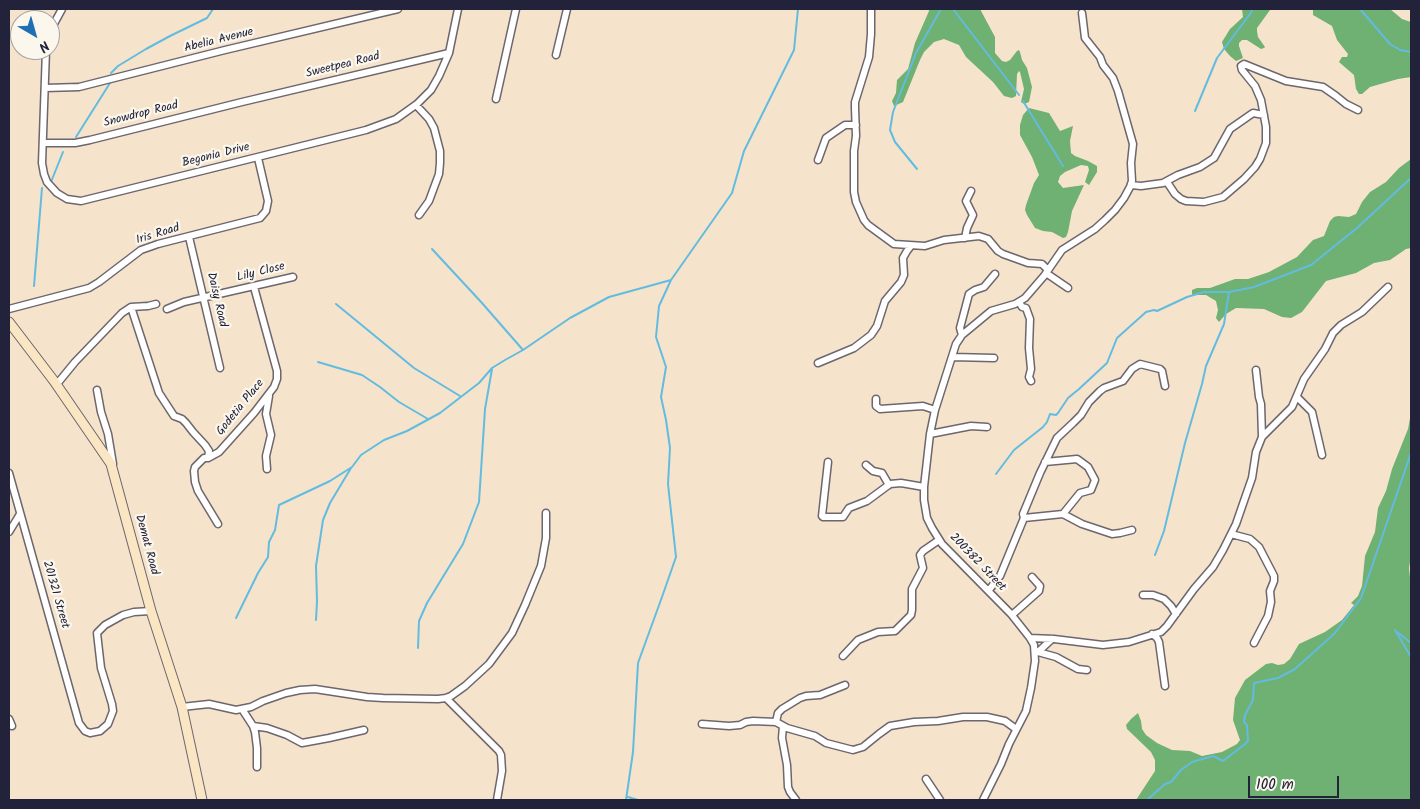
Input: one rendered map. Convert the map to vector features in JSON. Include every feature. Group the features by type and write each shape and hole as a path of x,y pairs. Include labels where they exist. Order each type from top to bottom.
{"street":[{"name":"Abelia Avenue","path":"45,88 79,87 398,9"},
{"name":"Begonia Drive","path":"45,60 43,168 47,182 57,193 76,201 258,158 366,130 396,119 416,105 431,90 439,76 449,53 458,9"},
{"path":"496,99 516,9"},
{"path":"556,55 567,9"},
{"path":"872,9 869,57 855,102 856,136 854,151 854,196 861,215 868,225 889,242 911,246 925,246 944,240 984,237 1001,253 1028,264 1042,264 1047,272 1068,288"},
{"path":"1031,381 1029,377 1031,369 1029,348 1030,319 1026,308 1018,302 1029,295 1062,250 1095,229 1115,210 1124,198 1132,181 1133,144 1118,91 1110,73 1085,38 1082,13"},
{"name":"Sweetpea Road","path":"242,102 449,53"},
{"path":"1167,182 1175,194 1186,201 1204,202 1223,198 1255,167 1260,159 1267,135 1258,93 1241,66 1244,64 1286,81 1322,87 1358,110"},
{"name":"Snowdrop Road","path":"43,143 75,143 242,102"},
{"path":"416,105 429,119 434,128 440,163 439,174 430,201 419,215"},
{"path":"1131,185 1141,186 1167,182 1178,175 1200,167 1214,158 1230,130 1253,113 1264,115"},
{"path":"818,160 826,138 844,125 856,125"},
{"name":"Iris Road","path":"9,309 89,288 141,250 158,244 258,220 264,215 268,201 258,158"},
{"path":"965,238 973,215 966,201 970,191"},
{"name":"Daisy Road","path":"189,237 220,368"},
{"path":"818,363 854,348 871,336 877,326 885,301 902,282 904,274 903,258 911,246"},
{"path":"962,335 960,328 969,294 984,287 995,274"},
{"name":"Lily Close","path":"167,309 184,302 293,277"},
{"name":"Godetia Place","path":"218,524 198,491 195,482 195,467 204,458 219,452 254,413 277,379 277,372 254,287"},
{"path":"1030,638 1052,638 1103,645 1129,642 1164,629 1213,567 1231,534 1252,478 1256,452 1262,438 1289,411 1307,375 1325,349 1333,333 1346,321 1362,312 1388,287"},
{"name":"200382 Street","path":"984,800 1016,729 1026,712 1036,652 1030,638 1012,615 939,540 927,518 924,487 930,434 935,410 959,339 991,311 1018,302"},
{"path":"57,384 69,368 118,316 131,308 156,304"},
{"path":"131,308 159,393 175,417 186,423 204,443 209,451 208,458"},
{"name":"Demat Road","path":"9,322 57,384 105,454 113,470 151,611 182,708 202,800"},
{"path":"952,357 994,358"},
{"path":"989,590 1000,576 1024,518 1023,514 1057,438 1081,415 1089,402 1104,388 1123,381 1132,369 1140,364 1161,370 1165,386"},
{"path":"1256,370 1261,409 1262,438"},
{"path":"97,390 108,434 113,470"},
{"path":"267,469 266,456 271,435 266,408 270,392"},
{"path":"1297,397 1312,412 1322,455"},
{"path":"876,400 876,406 880,409 923,406 935,410"},
{"path":"930,434 972,426 987,427"},
{"path":"1045,462 1077,459 1088,467 1095,480 1091,490 1078,495 1063,514"},
{"path":"828,462 823,517 844,517 849,508 867,501 889,485 901,483 924,487"},
{"path":"866,465 873,471 882,473 889,485"},
{"name":"201321 Street","path":"9,473 79,723 84,731 90,733 100,731 108,724 113,711 101,668 97,633 105,625 123,615 151,611"},
{"path":"182,708 209,704 229,710 236,710 300,690 315,689 382,698 446,698 455,694 489,664 512,633 540,566 546,538 546,513"},
{"path":"9,532 20,514"},
{"path":"1024,518 1063,514 1082,524 1112,534 1132,530"},
{"path":"1231,534 1250,539 1259,546 1274,576 1270,591 1271,602 1268,616 1254,643"},
{"path":"843,656 858,640 878,632 895,630 910,615 912,610 912,589 923,568 920,555 939,540"},
{"path":"1012,615 1040,591 1040,586 1032,577"},
{"path":"1143,595 1153,595 1164,599 1176,614"},
{"path":"1152,634 1159,642 1165,686"},
{"path":"1036,652 1052,638"},
{"path":"1036,652 1056,657 1078,669 1087,670"},
{"path":"776,722 776,717 782,709 800,698 820,695 845,685"},
{"path":"446,698 499,751 502,771 497,800"},
{"path":"242,709 253,726 257,748 257,767"},
{"path":"702,724 729,726 753,721 776,722 809,734 826,743 853,750 863,747 890,726 914,722 938,721 963,716 987,716 1005,721 1016,729"},
{"path":"9,719 12,726"},
{"path":"253,726 267,728 302,742 364,730"},
{"path":"783,726 782,738 787,765 788,787 796,800"},
{"path":"926,779 940,800"}],"green space":[{"path":"929,9 980,9 995,37 995,53 1002,61 1010,60 1019,50 1027,68 1032,87 1029,102 1024,104 1021,102 1024,89 1019,71 1017,74 1016,96 1012,98 1004,96 993,82 966,57 959,45 944,39 934,42 924,52 903,102 894,106 892,101 896,93 897,80 908,69 915,43"},
{"path":"1242,9 1270,10 1257,28 1258,37 1265,47 1261,49 1247,40 1242,40 1239,46 1243,58 1236,61 1224,49 1222,42 1230,29 1243,17"},
{"path":"1313,9 1390,9 1402,19 1411,22 1411,77 1370,87 1362,94 1359,94 1356,89 1354,75 1339,62 1342,57 1347,57 1348,54 1337,40 1332,26 1313,15"},
{"path":"1029,108 1049,113 1060,131 1073,126 1070,141 1071,153 1097,166 1097,172 1089,185 1085,182 1089,170 1088,166 1081,165 1060,176 1058,182 1063,188 1084,185 1072,211 1068,232 1066,237 1063,238 1052,232 1035,228 1025,210 1034,183 1039,175 1020,135 1023,115"},
{"path":"1411,159 1411,248 1406,249 1390,260 1374,263 1356,273 1326,281 1302,312 1291,318 1282,317 1264,309 1236,308 1226,314 1219,322 1216,318 1218,310 1216,301 1206,295 1192,295 1192,290 1197,288 1210,288 1235,279 1248,279 1269,272 1297,257 1313,240 1324,236 1330,221 1334,217 1349,217 1356,214 1370,192 1386,182 1399,168"},
{"path":"1411,413 1411,556 1409,568 1411,587 1411,800 1136,800 1155,771 1155,760 1151,752 1127,729 1126,725 1131,719 1138,713 1142,729 1146,735 1172,750 1190,751 1202,756 1222,752 1237,744 1240,740 1233,720 1235,698 1245,680 1266,664 1284,664 1290,659 1299,644 1325,632 1342,620 1354,605 1351,603 1358,596 1362,586 1365,556 1375,532 1378,508 1408,429"}],"waterway":[{"path":"111,73 118,66 146,49 207,18 213,9"},
{"path":"626,800 633,752 638,663 676,557 668,484 670,448 661,397 666,367 656,337 659,306 671,280 732,193 744,151 794,50 798,9"},
{"path":"917,169 895,142 890,130 893,112 916,53 941,9"},
{"path":"953,9 1019,95"},
{"path":"1195,111 1217,58 1253,9"},
{"path":"1360,9 1390,44 1400,50 1411,52"},
{"path":"76,137 110,83"},
{"path":"1023,101 1063,166"},
{"path":"51,182 63,152"},
{"path":"996,474 1014,450 1043,427 1050,414 1056,415 1068,398 1107,363 1117,338 1146,312 1157,311 1187,297 1204,292 1229,292 1254,287 1311,265 1357,228 1411,178"},
{"path":"34,286 42,188"},
{"path":"432,249 523,350"},
{"path":"236,618 268,557 269,542 275,530 279,505 330,481 352,467 361,455 384,440 407,431 440,413 479,383 492,368 523,350 570,318 609,297 671,280"},
{"path":"1155,555 1164,531 1206,366 1224,324 1229,292"},
{"path":"336,304 414,368 460,396"},
{"path":"318,362 362,375 399,402 428,419"},
{"path":"418,648 419,621 427,603 463,544 479,502 485,409 492,369"},
{"path":"1147,800 1165,784 1171,782 1181,770 1192,762 1213,756 1223,761 1245,744 1248,741 1247,725 1244,722 1245,715 1253,700 1254,683 1278,678 1295,669 1335,633 1361,598 1411,453"},
{"path":"316,620 316,566 323,520 330,503 351,468"},
{"path":"1395,630 1411,657"},
{"path":"1397,632 1411,643"},
{"path":"628,797 638,800"}]}
